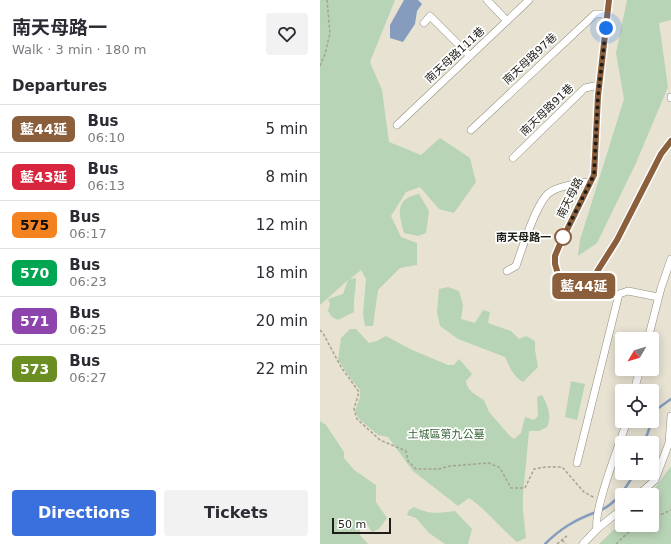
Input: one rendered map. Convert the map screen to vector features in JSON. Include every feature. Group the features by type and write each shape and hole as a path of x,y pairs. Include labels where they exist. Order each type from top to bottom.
{"street":[{"path":"487,0 507,21"},
{"name":"南天母路111巷","path":"397,125 529,0"},
{"name":"南天母路","path":"609,0 599,85 594,175 555,256 555,264 558,274 564,282 572,287 580,288 587,285 593,278 617,240 661,154 671,141"},
{"name":"南天母路97巷","path":"471,130 595,14 608,14"},
{"path":"424,24 430,16 470,56"},
{"name":"南天母路91巷","path":"513,158 585,88 599,85"},
{"path":"508,271 516,266 537,210 549,193 571,184 591,182"},
{"path":"650,332 658,297 671,259"},
{"path":"577,463 619,294 628,292 658,297"},
{"path":"646,488 655,480 669,444 671,416"},
{"path":"596,526 600,501 625,428"},
{"path":"583,544 596,526 615,514"}],"path":[{"path":"320,66 325,54 330,33 327,0"},
{"path":"320,330 341,367 359,392 354,409 357,419 380,440 406,451 408,461 416,469 439,469 450,466 489,463 500,468 511,488 526,488 534,469 562,467 584,492 600,501"},
{"path":"659,516 671,510"},
{"path":"616,544 629,532"},
{"path":"557,544 568,535"},
{"path":"562,540 566,544"}],"green space":[{"path":"320,0 395,0 370,62 382,90 389,142 421,155 440,138 470,158 476,182 454,213 439,209 420,187 406,192 391,216 401,237 417,243 417,265 400,268 378,290 373,326 365,326 363,314 366,279 361,270 350,279 356,278 354,312 338,320 332,317 328,311 330,304 328,299 343,294 348,280 320,305"},
{"path":"627,0 671,0 671,20 659,23 668,87 636,163 597,243 578,256 580,240 624,99 616,53"},
{"path":"419,194 429,211 426,233 418,236 404,233 400,208 405,200 411,196"},
{"path":"448,287 459,291 463,305 461,319 475,323 483,310 490,312 488,323 511,331 519,339 526,336 535,341 538,367 523,382 514,374 505,357 458,339 440,326 437,312 439,289"},
{"name":"土城區第九公墓","path":"350,329 356,329 369,343 386,336 410,349 448,365 454,365 459,359 472,374 466,381 468,387 472,392 484,400 489,412 514,439 521,433 525,417 534,420 538,416 537,397 542,395 548,407 549,419 547,427 539,431 529,431 523,495 526,538 517,542 482,508 469,498 458,506 413,471 388,437 378,435 359,419 355,411 360,397 360,390 338,360 341,338"},
{"path":"571,381 585,384 577,420 565,417"},
{"path":"320,421 326,425 344,452 344,458 354,470 376,485 376,502 387,518 379,529 372,532 366,523 360,526 360,535 368,544 320,544"},
{"path":"671,466 671,544 599,544 615,529 615,532 659,532 659,488 655,488"},
{"path":"414,507 434,513 455,511 472,529 468,544 445,544 429,533 416,518 407,515 409,510"}],"water":[{"path":"404,0 418,0 422,4 417,11 415,24 403,42 390,38 390,25"}],"waterway":[{"path":"659,408 671,399"},
{"path":"647,436 649,428"},
{"path":"601,510 616,499 631,480"},
{"path":"545,544 569,525 596,512"}],"bus line":[{"name":"藍44延","path":"609,0 598,96 594,175 555,256 555,264 558,274 564,282 572,287 580,288 587,285 593,278 617,240 661,154 671,141"}],"place":[{"name":"南天母路一","path":"563,237"}],"route":[{"path":"563,237 594,175 598,96 606,28"}]}
